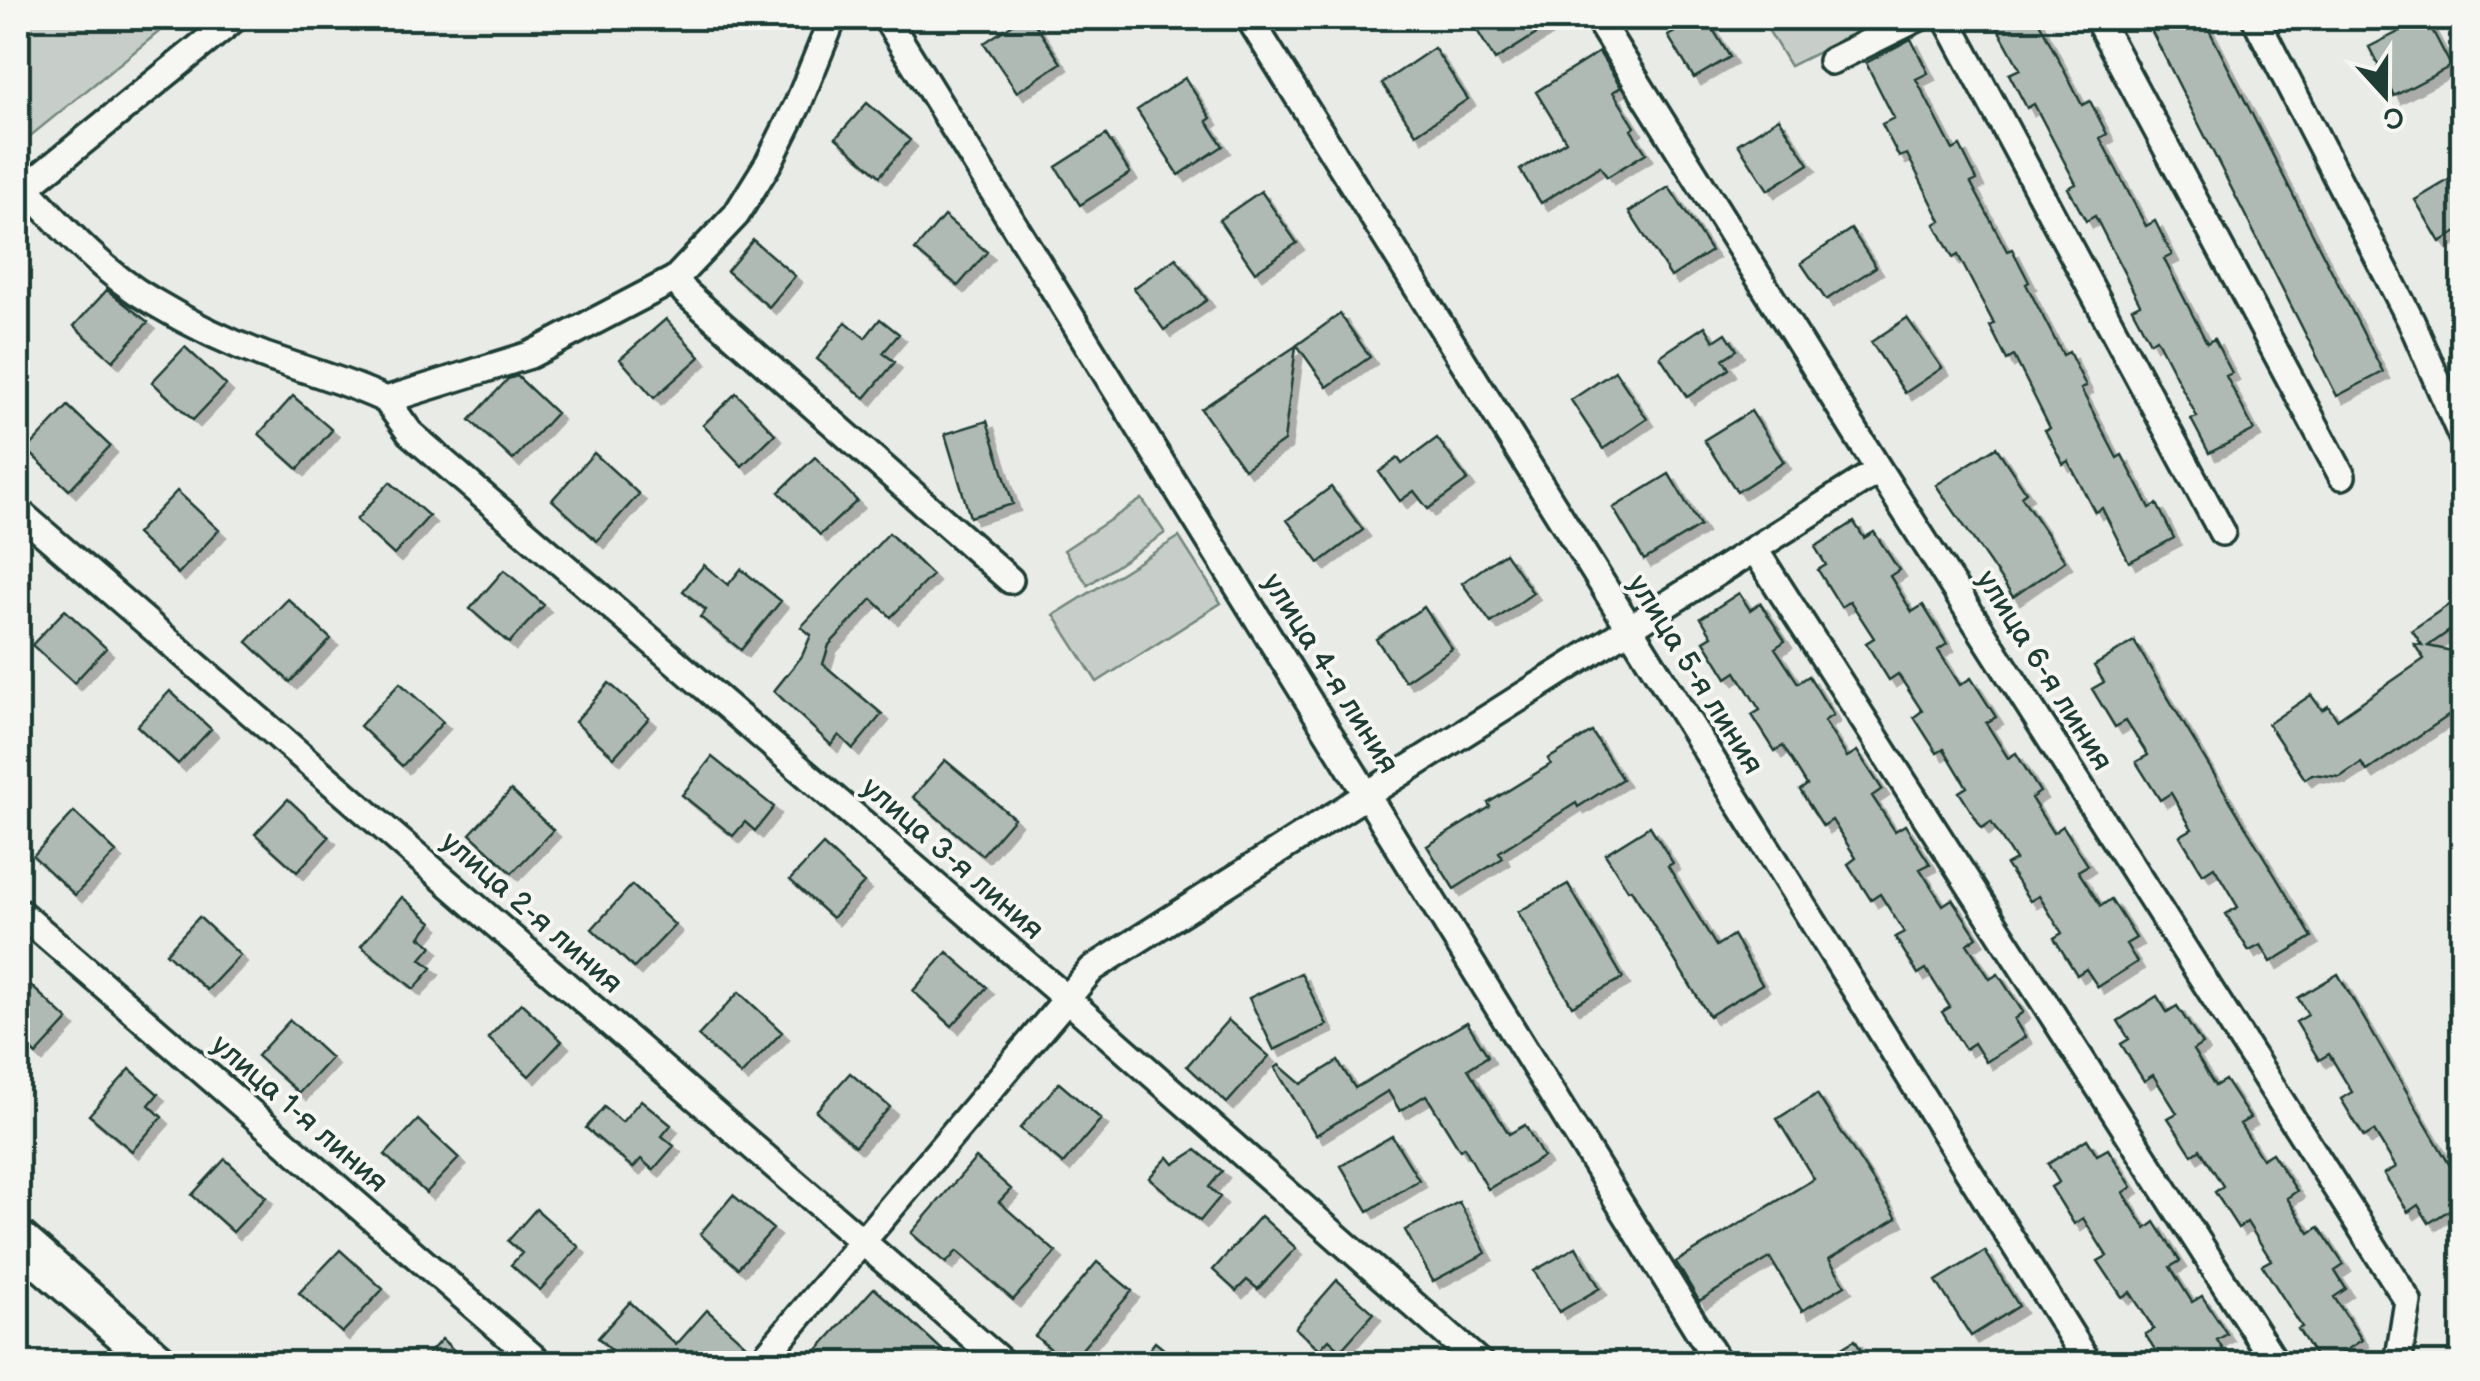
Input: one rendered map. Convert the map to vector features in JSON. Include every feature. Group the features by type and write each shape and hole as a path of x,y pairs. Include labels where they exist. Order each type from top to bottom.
{"main road":[{"path":"18,1240 160,1364"}],"street":[{"path":"235,18 22,191 149,300 222,337 291,365 342,379 386,400 530,355 675,280 736,214 769,162 833,18"},
{"name":"улица 4-я линия","path":"886,18 1720,1364"},
{"name":"улица 5-я линия","path":"1249,18 2089,1364"},
{"name":"улица 6-я линия","path":"1597,18 2408,1302 2398,1364"},
{"path":"1831,61 1918,18"},
{"path":"1946,18 2222,532"},
{"path":"2096,18 2342,476"},
{"path":"2255,18 2411,321 2462,437"},
{"path":"675,280 1010,580"},
{"name":"улица 3-я линия","path":"386,400 410,433 1068,999 1481,1364"},
{"path":"759,1364 1092,969 1879,470"},
{"name":"улица 2-я линия","path":"18,510 1004,1364"},
{"path":"1755,550 2276,1364"},
{"name":"улица 1-я линия","path":"18,911 541,1364"}],"shaded area":[{"path":"18,18 176,18 18,146"},
{"path":"1761,18 1887,18 1790,66"},
{"path":"1142,499 1165,533 1088,585 1064,550"},
{"path":"1179,537 1221,603 1097,682 1054,615"}],"building":[{"path":"1022,18 1031,18 1061,63 1017,92 984,43"},
{"path":"1490,18 1562,18 1495,60 1475,27"},
{"path":"1706,18 1730,57 1694,78 1668,36"},
{"path":"1992,18 2037,18 2082,105 2090,101 2107,134 2100,138 2146,226 2155,221 2172,255 2164,259 2207,343 2214,339 2232,373 2226,376 2254,430 2209,453 2191,419 2197,417 2156,338 2150,342 2132,308 2140,304 2095,216 2086,221 2068,188 2076,184 2034,104 2027,108 2009,74 2020,69"},
{"path":"2145,18 2203,18 2383,372 2337,396"},
{"path":"2426,18 2451,66 2394,96 2369,47"},
{"path":"1911,39 1928,73 1916,79 1953,150 1960,146 1977,180 1971,183 2007,251 2012,249 2063,355 2069,352 2086,386 2081,389 2117,458 2122,455 2150,508 2157,504 2174,538 2129,562 2102,508 2095,512 2068,461 2063,464 2045,430 2050,428 2014,356 2007,360 1990,326 1994,324 1958,255 1953,258 1935,224 1941,221 1907,154 1899,157 1882,124 1894,118 1866,63"},
{"path":"1434,48 1468,99 1416,134 1382,83"},
{"path":"1599,52 1621,87 1613,92 1646,153 1607,177 1600,166 1541,203 1520,170 1566,141 1536,92"},
{"path":"1185,78 1211,118 1207,121 1223,146 1179,175 1137,110"},
{"path":"867,103 910,140 880,176 836,138"},
{"path":"1779,118 1809,164 1768,190 1738,144"},
{"path":"1106,135 1130,173 1080,205 1056,167"},
{"path":"2452,178 2462,196 2462,229 2440,242 2415,200"},
{"path":"1669,187 1711,251 1671,277 1629,212"},
{"path":"1261,191 1297,243 1255,272 1219,220"},
{"path":"944,216 987,252 958,286 915,250"},
{"path":"1851,229 1876,267 1826,300 1801,263"},
{"path":"753,240 795,276 769,307 727,271"},
{"path":"1176,258 1207,300 1164,330 1134,288"},
{"path":"107,290 148,322 113,361 74,326"},
{"path":"1340,314 1370,357 1327,387 1297,345"},
{"path":"1907,318 1942,368 1905,393 1871,342"},
{"path":"666,319 700,357 654,398 620,359"},
{"path":"880,319 899,334 883,353 895,362 865,398 817,359 846,322 865,338"},
{"path":"1705,326 1714,341 1726,333 1737,350 1723,359 1729,369 1687,397 1660,356"},
{"path":"1296,346 1284,441 1244,469 1201,409"},
{"path":"185,347 226,385 193,420 152,382"},
{"path":"1615,371 1647,419 1603,449 1571,400"},
{"path":"517,376 556,413 513,460 470,420 508,379"},
{"path":"736,393 775,434 742,466 703,425"},
{"path":"293,396 332,430 298,469 259,434"},
{"path":"68,406 110,446 69,490 27,450"},
{"path":"1751,411 1784,462 1737,492 1704,440"},
{"path":"987,421 1013,504 970,517 945,434"},
{"path":"1437,438 1468,480 1428,509 1414,491 1400,501 1379,472 1398,458 1402,464"},
{"path":"1996,447 2026,492 2021,496 2065,561 2013,597 1936,485"},
{"path":"594,453 639,494 597,541 552,500"},
{"path":"815,457 857,501 820,535 779,492"},
{"path":"1669,474 1700,526 1644,560 1613,508"},
{"path":"390,482 429,516 394,555 356,520"},
{"path":"1331,487 1363,530 1319,563 1287,520"},
{"path":"177,491 219,530 178,574 136,534"},
{"path":"1854,522 1864,538 1874,532 1899,570 1890,576 1912,612 1923,605 1947,644 1938,650 1960,685 1971,678 1996,717 1986,723 2008,758 2016,753 2040,792 2031,798 2053,833 2063,826 2088,865 2078,871 2101,906 2111,899 2136,938 2126,944 2137,962 2098,987 2086,969 2077,975 2054,938 2062,933 2039,896 2030,901 2006,865 2015,860 1991,822 1982,828 1959,792 1967,787 1944,749 1937,753 1914,717 1922,711 1898,674 1889,680 1866,643 1874,638 1850,601 1841,607 1818,570 1826,565 1815,547"},
{"path":"889,533 932,575 891,617 872,599 829,645 823,664 882,714 853,749 839,735 831,745 774,691 802,656 811,635 801,627"},
{"path":"1505,553 1533,593 1491,623 1462,583"},
{"path":"704,565 728,585 741,569 781,601 741,650 700,617 706,610 683,591"},
{"path":"504,570 544,605 509,643 470,609"},
{"path":"1739,593 1750,610 1760,603 1785,641 1775,648 1798,683 1809,676 1833,715 1824,721 1847,757 1857,751 1882,789 1872,796 1895,831 1905,825 1930,864 1920,869 1943,905 1952,899 1977,937 1967,944 1990,979 1998,974 2023,1012 2014,1019 2025,1037 1986,1062 1974,1043 1965,1049 1942,1012 1950,1007 1926,969 1918,974 1895,937 1904,932 1880,894 1871,900 1848,864 1856,858 1832,820 1823,826 1800,790 1807,785 1783,746 1775,751 1752,715 1760,710 1736,672 1727,678 1704,641 1712,636 1701,618"},
{"path":"288,599 331,639 290,682 247,642"},
{"path":"2454,601 2462,613 2462,622 2428,646 2462,653 2462,691 2453,698 2460,708 2367,771 2361,763 2340,777 2312,774 2305,779 2268,724 2311,695 2322,710 2328,706 2337,719 2424,659 2414,644 2422,645 2412,630"},
{"path":"1424,607 1452,649 1405,681 1376,639"},
{"path":"65,610 106,648 74,683 32,645"},
{"path":"2134,641 2312,937 2271,962 2261,945 2249,951 2226,914 2238,907 2214,867 2203,874 2180,836 2192,829 2171,793 2160,800 2136,762 2148,755 2126,721 2115,727 2092,689 2104,682 2094,666"},
{"path":"400,683 443,722 402,766 360,726"},
{"path":"609,683 649,718 614,757 575,722"},
{"path":"170,691 211,729 178,764 137,726"},
{"path":"1592,732 1622,779 1499,852 1503,858 1454,889 1427,846 1490,807 1488,803 1551,764 1548,759"},
{"path":"712,757 774,807 755,831 745,822 733,836 682,795"},
{"path":"945,760 1014,818 982,855 913,797"},
{"path":"511,790 553,830 512,873 470,834"},
{"path":"288,799 329,837 297,872 255,834"},
{"path":"74,812 116,852 75,895 33,856"},
{"path":"1650,826 1673,863 1668,866 1716,946 1733,935 1762,984 1709,1016 1605,854"},
{"path":"823,845 864,883 832,918 790,880"},
{"path":"1568,884 1623,978 1572,1006 1518,912"},
{"path":"632,885 675,925 634,968 592,929"},
{"path":"402,897 432,922 420,937 432,946 421,959 432,968 414,989 361,946"},
{"path":"199,917 240,955 207,990 166,953"},
{"path":"947,952 987,987 952,1026 913,991"},
{"path":"1301,973 1327,1025 1274,1050 1249,998"},
{"path":"2338,974 2462,1186 2462,1202 2429,1223 2418,1205 2408,1212 2384,1174 2396,1167 2374,1131 2364,1137 2341,1099 2352,1092 2329,1054 2319,1060 2296,1022 2308,1015 2298,998"},
{"path":"27,982 68,1020 36,1055 18,1038 18,992"},
{"path":"739,992 782,1032 741,1075 698,1036"},
{"path":"2157,996 2167,1012 2177,1006 2202,1044 2193,1050 2215,1086 2225,1080 2250,1118 2240,1124 2262,1159 2272,1153 2297,1191 2287,1198 2310,1233 2319,1227 2344,1265 2335,1271 2346,1289 2334,1297 2362,1340 2325,1364 2320,1364 2298,1329 2302,1327 2262,1265 2271,1260 2247,1222 2238,1228 2215,1192 2223,1186 2200,1149 2192,1155 2168,1118 2177,1113 2153,1075 2144,1081 2121,1044 2129,1039 2118,1021"},
{"path":"521,1003 562,1041 529,1076 488,1038"},
{"path":"290,1020 331,1058 299,1093 257,1056"},
{"path":"1228,1020 1269,1056 1227,1103 1187,1066"},
{"path":"1467,1022 1488,1056 1468,1069 1509,1134 1525,1125 1543,1157 1488,1189 1464,1147 1460,1150 1426,1095 1400,1111 1388,1091 1316,1135 1275,1068 1279,1065 1301,1084 1338,1061 1355,1088"},
{"path":"130,1069 158,1094 149,1105 162,1117 132,1151 89,1115"},
{"path":"850,1073 890,1107 855,1146 816,1111"},
{"path":"1059,1083 1101,1119 1063,1164 1020,1128"},
{"path":"1817,1094 1897,1218 1829,1259 1845,1285 1802,1311 1770,1258 1699,1301 1676,1262 1814,1179 1777,1119"},
{"path":"641,1100 671,1125 662,1136 674,1146 653,1170 641,1159 633,1168 586,1128 604,1107 622,1122"},
{"path":"418,1120 459,1158 426,1193 385,1155"},
{"path":"1392,1136 1419,1180 1368,1211 1341,1166"},
{"path":"2087,1139 2097,1155 2108,1149 2132,1187 2123,1193 2146,1229 2155,1222 2180,1261 2170,1267 2192,1302 2202,1296 2227,1334 2217,1340 2232,1364 2164,1364 2145,1334 2154,1329 2130,1292 2122,1297 2098,1261 2107,1256 2083,1218 2074,1224 2051,1187 2059,1182 2048,1164"},
{"path":"1196,1150 1222,1171 1209,1187 1220,1197 1200,1221 1149,1178 1168,1157 1174,1164"},
{"path":"976,1158 1011,1189 999,1202 1056,1252 1013,1300 957,1251 946,1263 911,1233"},
{"path":"225,1159 266,1197 233,1232 192,1195"},
{"path":"733,1195 773,1229 738,1268 700,1234"},
{"path":"1459,1202 1486,1253 1433,1281 1405,1230"},
{"path":"536,1209 579,1247 540,1290 511,1265 522,1253 508,1241"},
{"path":"1261,1216 1296,1248 1258,1289 1247,1280 1236,1291 1213,1270"},
{"path":"1576,1247 1600,1288 1559,1312 1534,1271"},
{"path":"340,1250 383,1289 342,1333 299,1293"},
{"path":"1985,1251 2019,1306 1971,1336 1936,1281"},
{"path":"1097,1262 1132,1291 1069,1364 1035,1336"},
{"path":"1337,1280 1374,1313 1341,1350 1329,1339 1320,1349 1295,1328"},
{"path":"874,1288 910,1320 957,1364 805,1364"},
{"path":"630,1302 676,1345 707,1310 746,1345 730,1364 626,1364 598,1338"},
{"path":"442,1339 468,1364 419,1364"},
{"path":"1855,1340 1869,1364 1815,1364"},
{"path":"1155,1342 1182,1364 1138,1364"}]}
